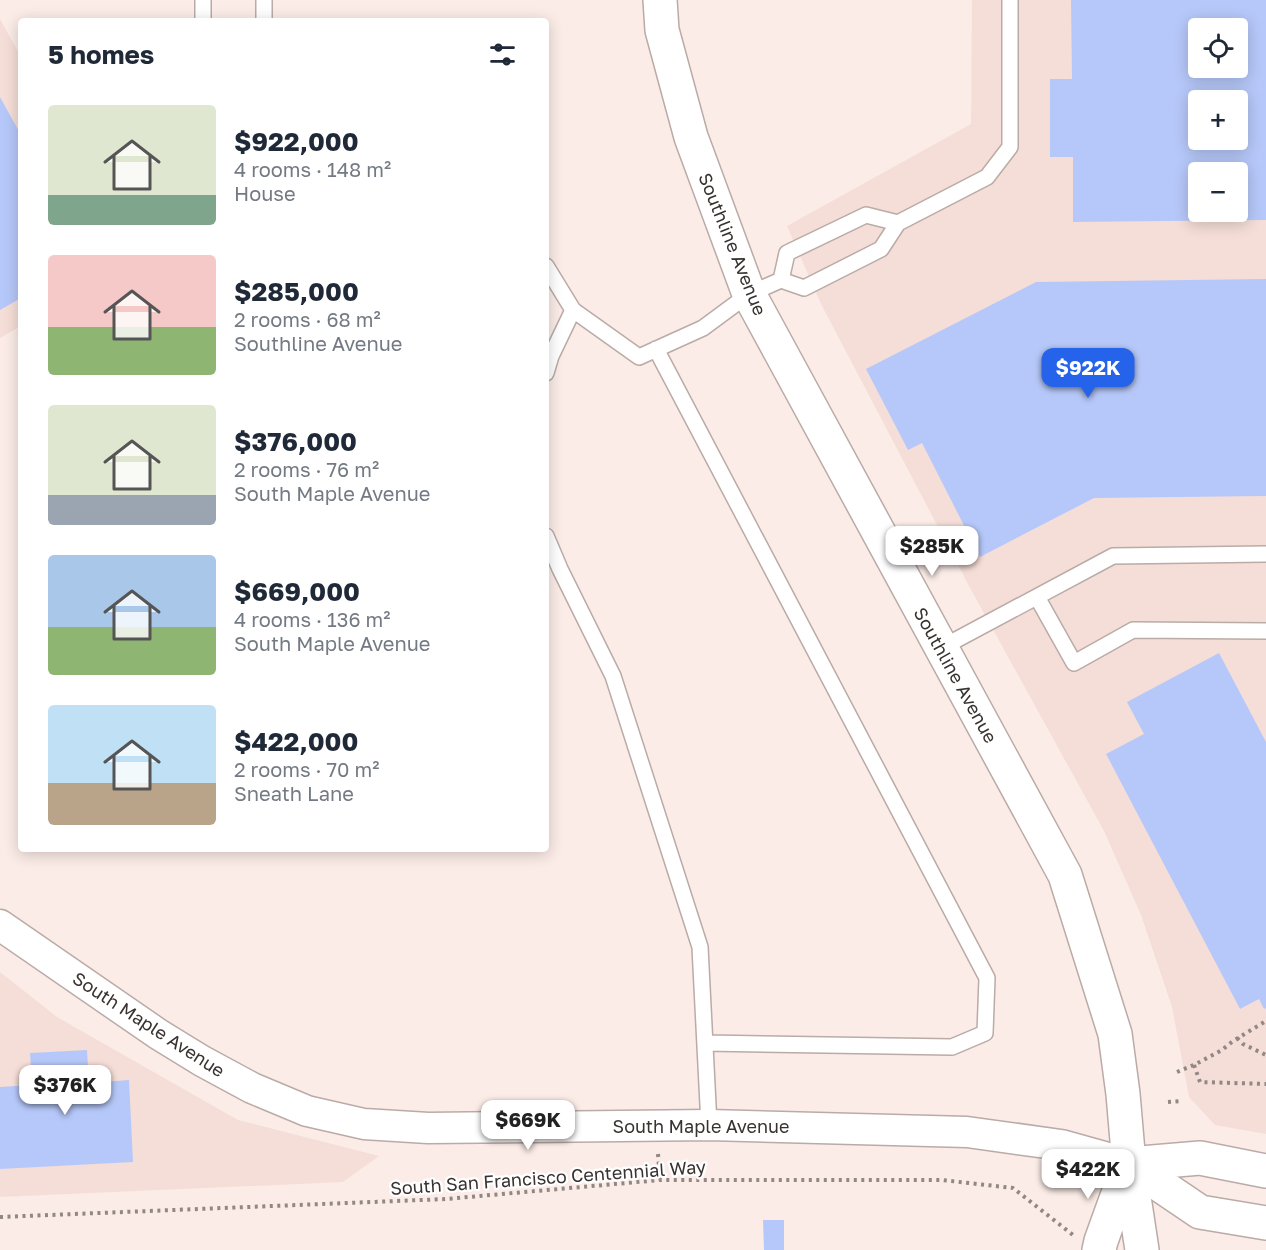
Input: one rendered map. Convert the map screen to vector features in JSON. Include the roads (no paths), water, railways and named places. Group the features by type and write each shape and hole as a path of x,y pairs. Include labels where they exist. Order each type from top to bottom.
{"street":[{"name":"Southline Avenue","path":"660,0 662,30 691,137 749,294 1065,875 1115,1034 1124,1094 1129,1164 1142,1250"},
{"name":"South Maple Avenue","path":"0,925 158,1034 202,1061 252,1088 307,1111 364,1124 428,1128 709,1125 967,1132 1061,1145 1129,1164"},
{"path":"1129,1164 1200,1158 1266,1171"},
{"path":"1129,1164 1200,1212 1266,1223"},
{"path":"1090,1244 1101,1240 1129,1164"}],"lane":[{"path":"203,0 203,18"},
{"path":"264,0 264,18"},
{"path":"549,271 573,309 639,357 703,328 749,294 781,280 804,288 881,249 898,223 987,177 1010,147 1010,0"},
{"path":"781,280 787,253 866,215 898,223"},
{"path":"549,363 551,343 573,309"},
{"path":"656,349 987,978 985,1033 952,1047 705,1043"},
{"path":"549,543 613,676 700,947 709,1125"},
{"path":"941,648 1113,556 1266,554"},
{"path":"1037,597 1074,663 1133,630 1266,631"}]}
